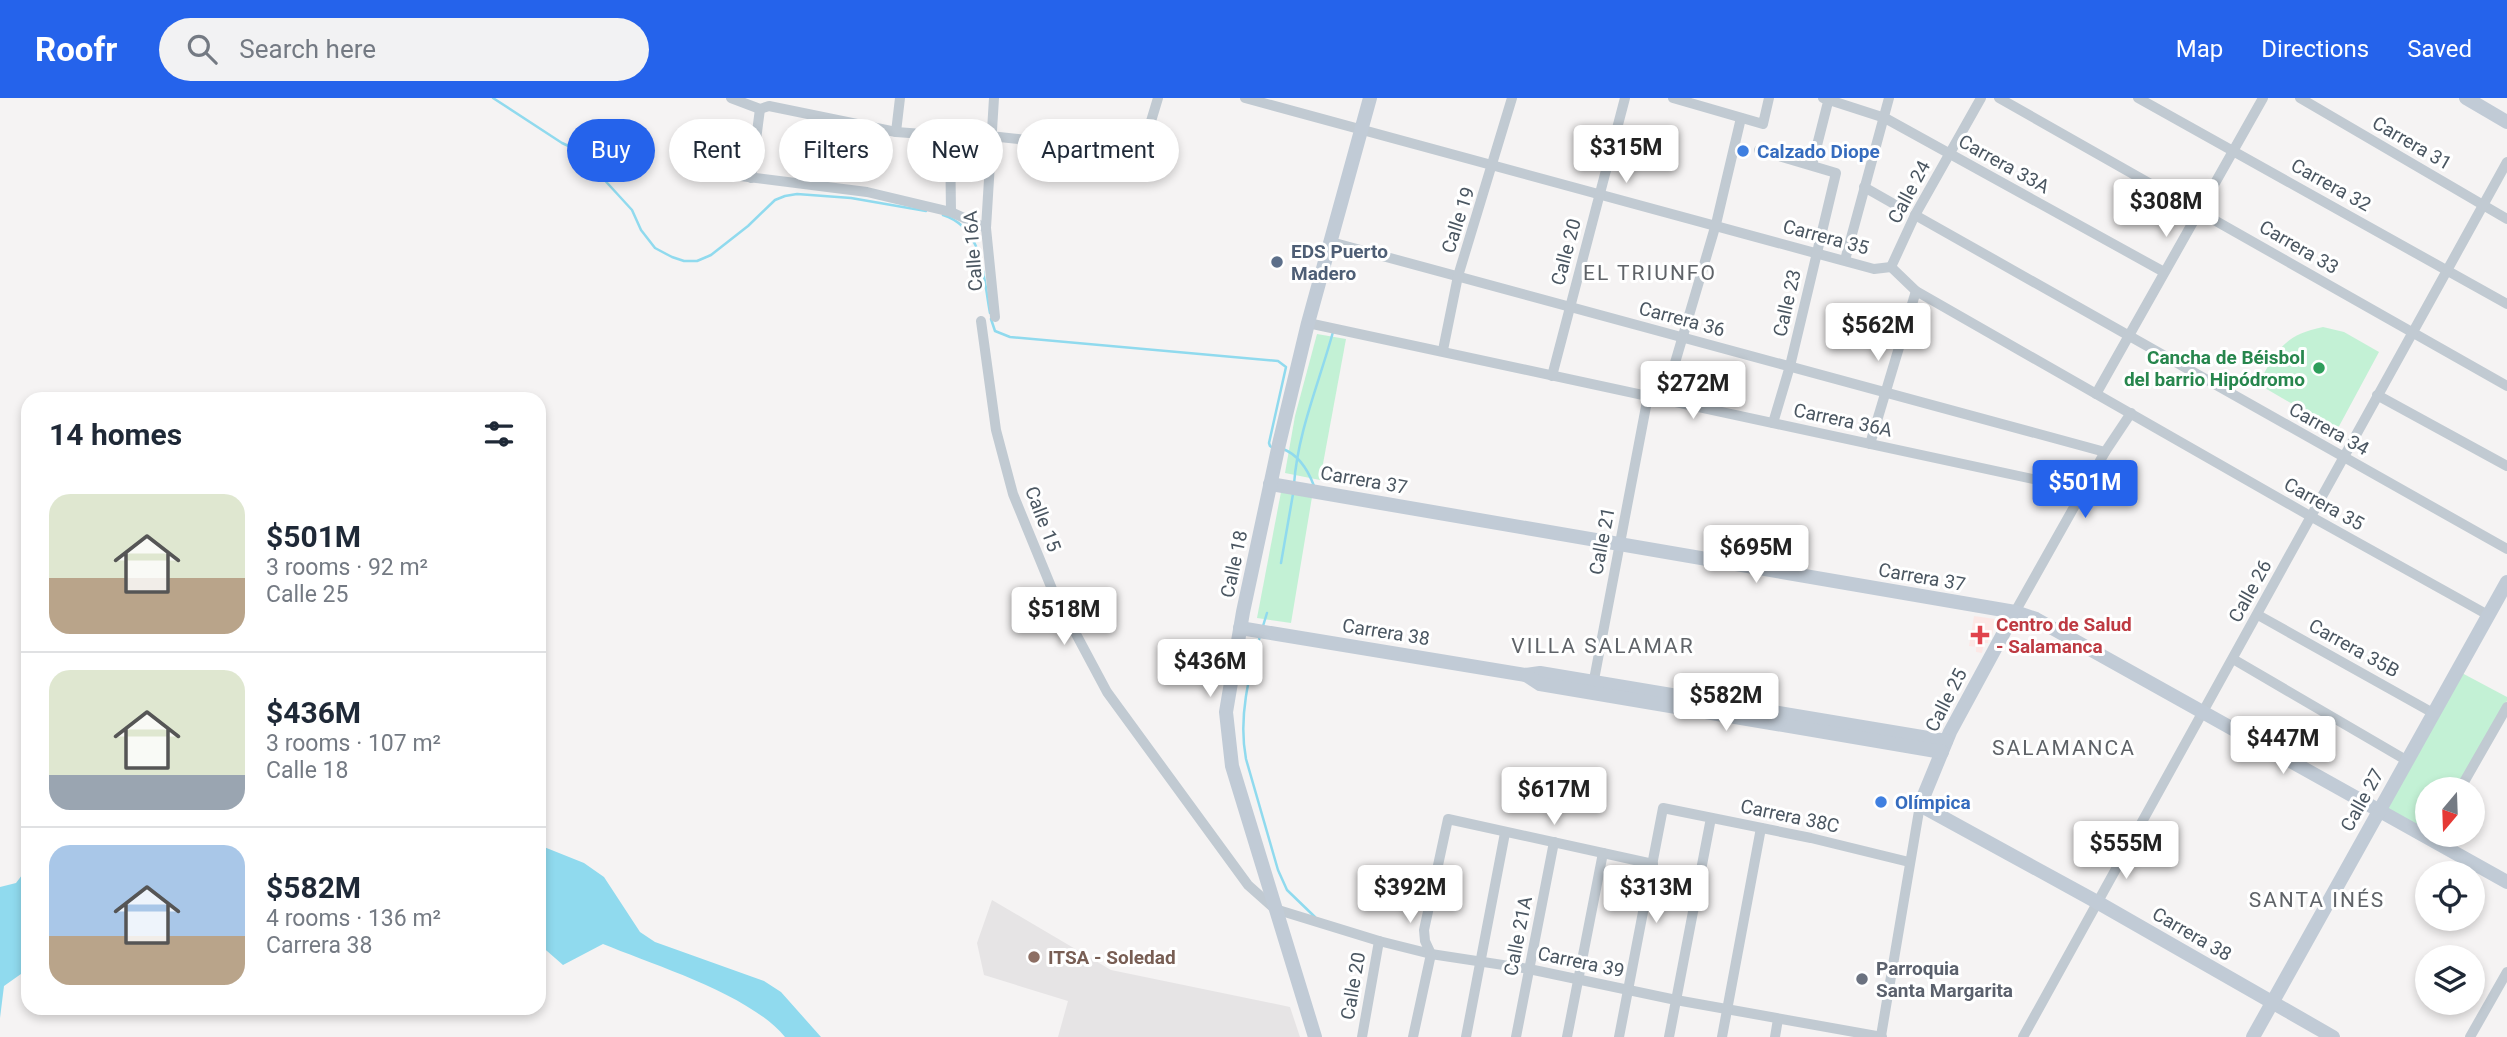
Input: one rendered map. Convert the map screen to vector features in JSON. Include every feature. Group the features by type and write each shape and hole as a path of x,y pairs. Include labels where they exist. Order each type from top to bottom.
{"street":[{"path":"731,98 907,133"},
{"path":"896,132 900,98"},
{"name":"Calle 16A","path":"992,119 994,98"},
{"path":"1003,137 1072,145 1139,161 1158,98"},
{"name":"Carrera 35","path":"1245,98 1874,269 1891,267 1916,291 2488,615"},
{"name":"Calle 18","path":"1315,1037 1232,766 1226,712 1240,628 1278,449 1308,323 1370,98"},
{"name":"Calle 19","path":"1446,352 1443,350 1458,276 1513,98"},
{"name":"Calle 20","path":"1552,376 1625,98"},
{"path":"1673,98 1763,124 1769,98"},
{"path":"1844,260 1889,98"},
{"name":"Calle 24","path":"1891,267 1915,215 1981,98"},
{"name":"Carrera 33","path":"1999,98 2507,386"},
{"name":"Carrera 32","path":"2138,98 2507,304"},
{"path":"2096,394 2263,98"},
{"name":"Carrera 31","path":"2300,98 2507,219"},
{"path":"2466,98 2507,122"},
{"path":"1812,165 1827,99"},
{"name":"Carrera 33A","path":"1827,99 1885,118 2164,272"},
{"path":"1664,400 1716,224 1741,118"},
{"name":"Calle 23","path":"1759,150 1836,173 1790,366 1773,423"},
{"name":"Calle 26","path":"2024,1037 2507,162"},
{"path":"765,180 867,192 951,212 986,228"},
{"name":"Calle 16A","path":"951,182 951,212"},
{"name":"Calle 16A","path":"988,182 986,228 995,317"},
{"path":"1864,187 1901,208"},
{"name":"Carrera 34","path":"1915,215 2507,549"},
{"name":"Carrera 36","path":"1331,242 2105,452"},
{"path":"1870,444 1916,291"},
{"name":"Calle 15","path":"981,321 1000,442 1013,494 1052,589 1107,692 1248,885 1275,909"},
{"name":"Carrera 36A","path":"1308,323 2084,490"},
{"path":"2377,395 2507,466"},
{"name":"Calle 21","path":"1593,687 1648,396"},
{"name":"Calle 25","path":"1882,1037 1920,805 1944,747 2015,612 2105,452 2131,413"},
{"name":"Carrera 37","path":"1270,484 2015,612 2036,619 2415,828"},
{"name":"Calle 27","path":"2253,1037 2488,615 2502,602 2507,582"},
{"name":"Carrera 35B","path":"2258,615 2433,713"},
{"name":"Carrera 38","path":"1240,628 1526,675 1540,673 1593,687 1944,747"},
{"path":"2233,659 2406,760"},
{"path":"2467,777 2507,708"},
{"name":"Carrera 38","path":"1920,805 2097,902 2333,1037"},
{"name":"Carrera 38C","path":"1653,864 1662,808 1909,862"},
{"path":"1669,1037 1711,818"},
{"path":"1413,1037 1431,954 1425,941 1424,930 1448,819 1653,864 1619,1037"},
{"path":"1722,1037 1761,828"},
{"path":"1466,1037 1505,833"},
{"name":"Calle 21A","path":"1516,1037 1554,842"},
{"name":"Carrera 37","path":"2449,847 2507,882"},
{"path":"1567,1037 1603,853"},
{"name":"Carrera 39","path":"1275,909 1431,954 1529,969 1676,1000 1882,1037"},
{"name":"Calle 20","path":"1362,1037 1379,941"},
{"path":"2470,1037 2507,972"},
{"path":"1775,1037 1778,1019"}],"shaded area":[{"name":"Centro de Salud - Salamanca","path":"1974,616 1995,619 1992,635 1989,635 1988,643 1984,643 1982,653 1976,652 1976,647 1969,646"},
{"name":"ITSA - Soledad","path":"992,900 1111,970 1290,1007 1300,1037 1058,1037 1068,1001 984,975 977,943"}],"green space":[{"name":"Cancha de Béisbol del barrio Hipódromo","path":"2323,327 2344,332 2379,352 2337,430 2258,384 2283,346 2299,335"},
{"path":"1317,334 1346,339 1320,480 1285,473 1295,416"},
{"path":"1281,492 1312,497 1291,623 1257,618"},
{"path":"2460,672 2507,697 2463,777 2415,777 2415,825 2384,808"}],"water":[{"path":"546,848 584,863 604,877 640,932 655,942 764,981 781,992 821,1037 785,1037 770,1022 726,995 603,944 563,965 546,950"},
{"path":"21,876 21,974 4,986 0,1018 0,887 16,883"}],"waterway":[{"path":"493,98 577,150 632,210 641,230 655,248 684,261 697,261 711,255 748,226 775,200 785,196 797,194 851,198 926,211"},
{"path":"943,215 957,221 974,242 983,270 990,313"},
{"path":"991,319 995,331 1010,337 1278,361 1286,367 1269,443 1273,448"},
{"path":"1294,484 1304,426 1333,332"},
{"path":"1283,449 1294,455 1302,464 1314,486"},
{"path":"1281,563 1293,494"},
{"path":"1263,626 1267,613"},
{"path":"1260,636 1244,712 1246,759 1278,870 1287,890 1315,917"}],"place":[{"name":"Calzado Diope","path":"1743,151"},
{"name":"EDS Puerto Madero","path":"1277,262"},
{"name":"Cancha de Béisbol del barrio Hipódromo","path":"2319,368"},
{"name":"Centro de Salud - Salamanca","path":"1980,635"},
{"name":"Olímpica","path":"1881,802"},
{"name":"ITSA - Soledad","path":"1034,957"},
{"name":"Parroquia Santa Margarita","path":"1862,979"}],"district":[{"name":"EL TRIUNFO","path":"1650,273"},
{"name":"VILLA SALAMAR","path":"1603,646"},
{"name":"SALAMANCA","path":"2064,748"},
{"name":"SANTA INÉS","path":"2317,900"}]}
